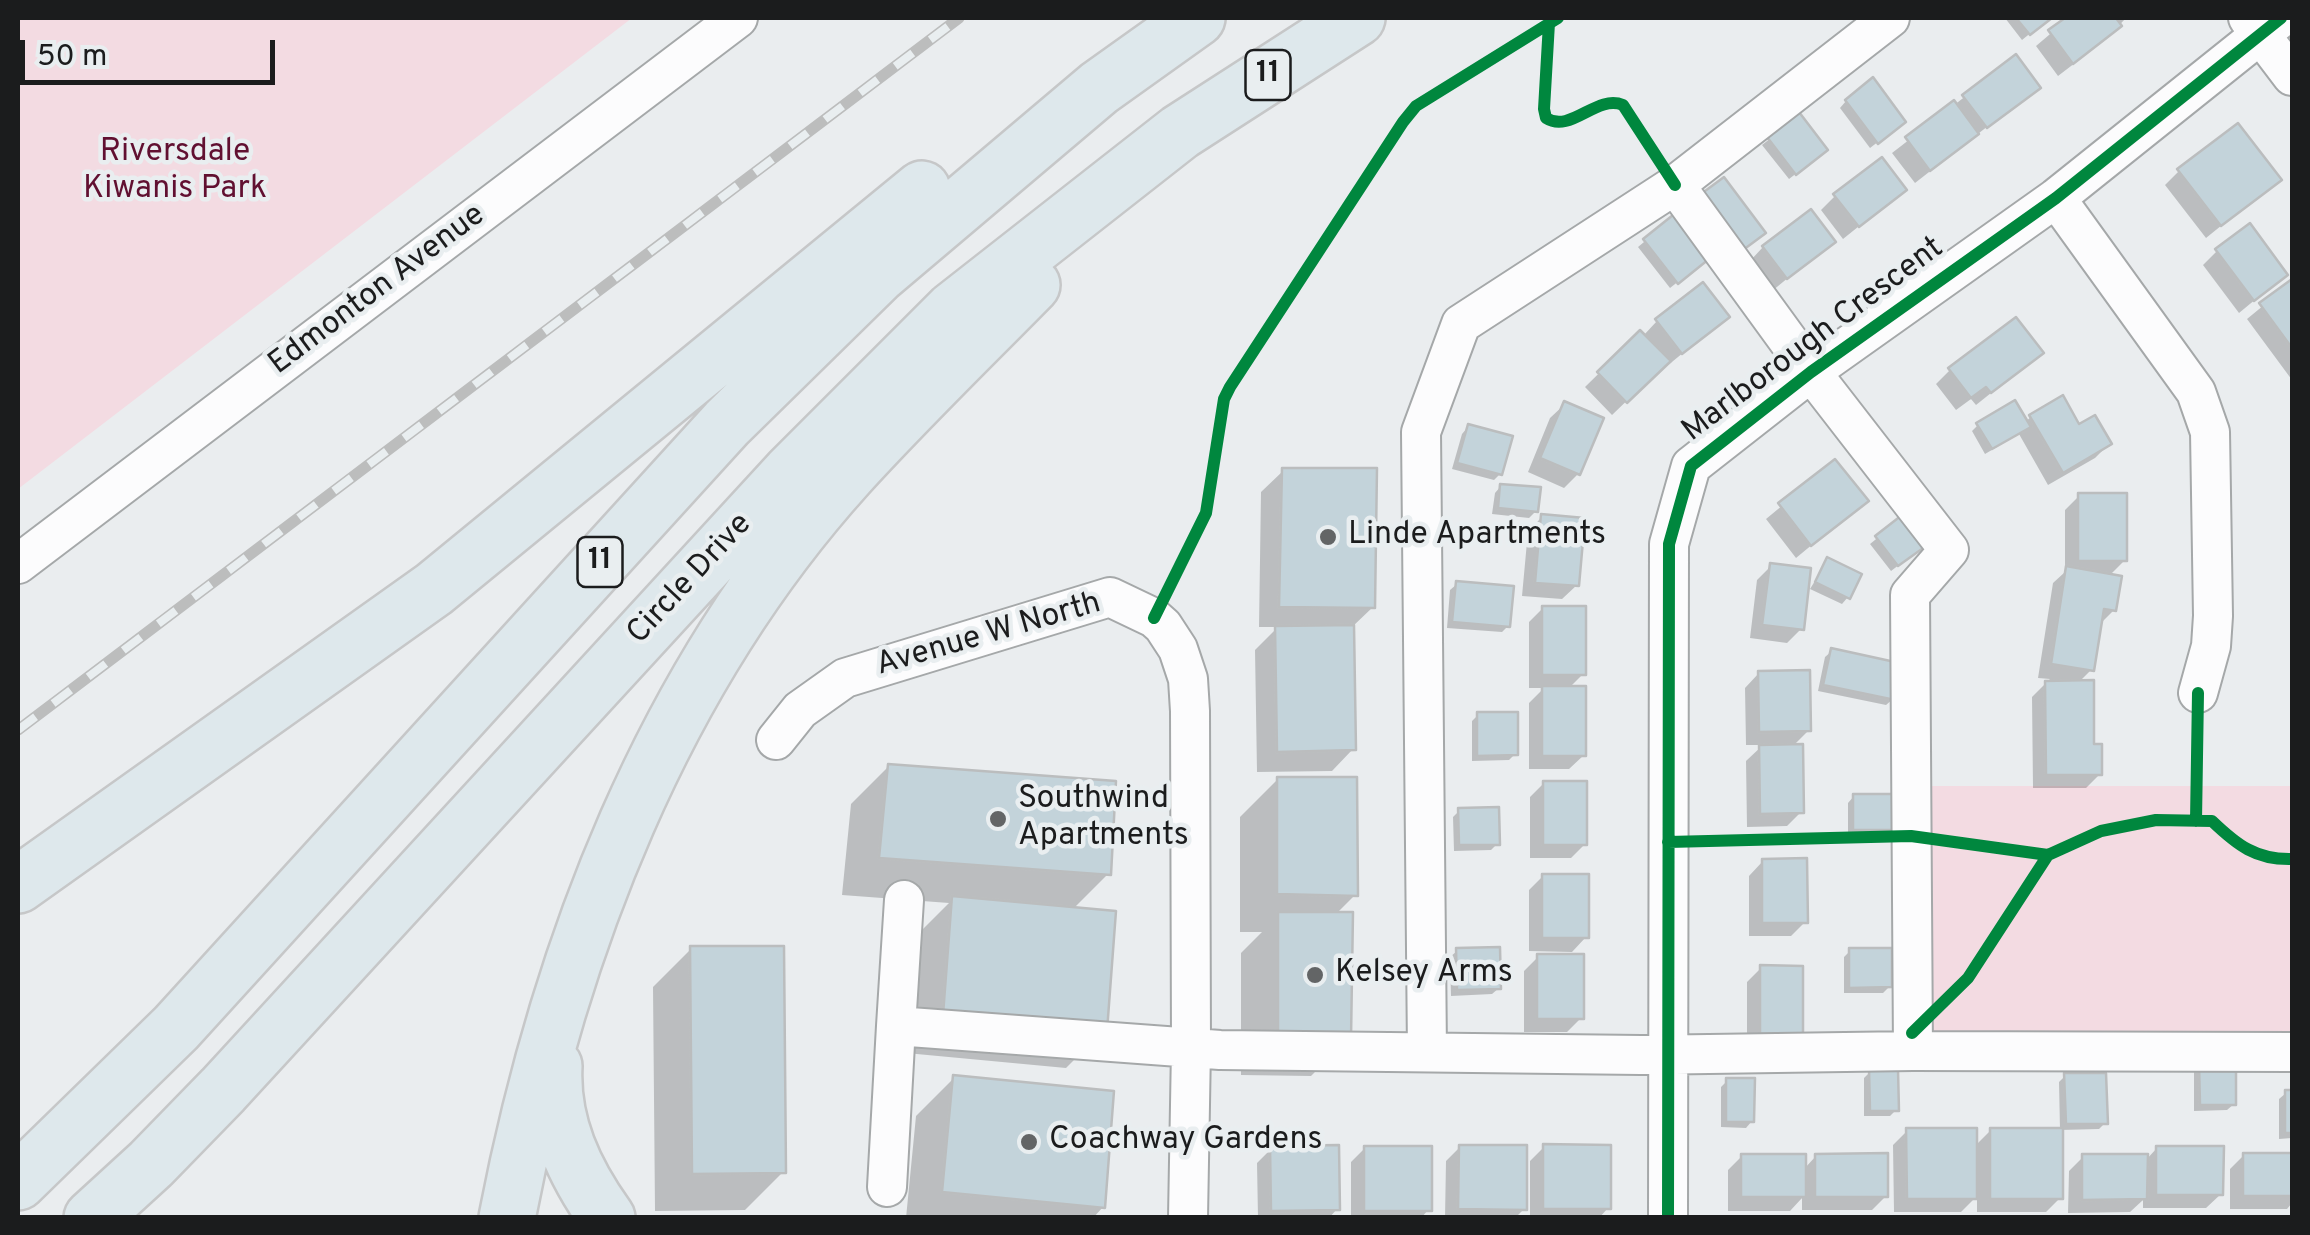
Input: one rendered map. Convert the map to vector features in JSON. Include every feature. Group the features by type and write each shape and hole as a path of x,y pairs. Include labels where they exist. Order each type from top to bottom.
{"highway":[{"path":"18,885 434,588 1134,18"},
{"name":"11","path":"33,1168 176,1028 727,423 878,275 1099,88 1196,18"},
{"name":"Circle Drive","path":"92,1218 236,1076 790,473 953,310 1180,132 1357,18"},
{"path":"507,1218 528,1118 564,994 630,814 651,766 708,662 759,588 845,477 1180,132"},
{"path":"564,994 555,1042 556,1110 574,1166 607,1218"}],"street":[{"name":"Edmonton Avenue","path":"18,564 738,18"},
{"path":"1426,1052 1421,432 1460,324 1676,185 1890,18"},
{"path":"2263,23 2292,76"},
{"name":"Marlborough Crescent","path":"1668,1218 1669,544 1691,466 1811,372 2056,198 2263,23"},
{"path":"1676,185 1811,372 1949,550 1910,595 1913,1051"},
{"path":"2056,198 2196,392 2205,411 2210,432 2213,616 2211,646 2198,693"},
{"name":"Avenue W North","path":"776,740 800,710 845,678 1110,597 1154,618 1178,649 1188,680 1188,1218"},
{"path":"887,1187 904,900"},
{"path":"896,1026 1191,1048 1668,1054 2292,1052"}],"green space":[{"name":"Riversdale Kiwanis Park","path":"18,18 632,18 18,489"},
{"path":"1916,786 2292,786 2292,1035 1916,1037"}],"building":[{"path":"2016,18 2052,18 2030,35"},
{"path":"2065,18 2116,18 2122,26 2073,64 2048,30"},
{"path":"2016,54 2041,88 1987,128 1962,95"},
{"path":"1873,77 1906,122 1878,144 1845,100"},
{"path":"1954,100 1979,134 1930,171 1905,137"},
{"path":"1799,112 1828,150 1796,175 1767,137"},
{"path":"2238,123 2282,180 2221,226 2177,169"},
{"path":"1882,157 1907,190 1859,227 1833,194"},
{"path":"1724,177 1766,233 1743,250 1701,194"},
{"path":"1811,209 1836,242 1787,279 1762,246"},
{"path":"1673,215 1709,259 1678,284 1643,239"},
{"path":"2250,223 2288,275 2254,301 2215,249"},
{"path":"2292,279 2292,348 2259,303"},
{"path":"1703,282 1730,317 1682,354 1655,319"},
{"path":"2016,317 2044,353 1991,393 1986,387 1971,398 1948,368"},
{"path":"1640,330 1671,361 1627,403 1597,372"},
{"path":"2063,395 2079,424 2095,415 2112,444 2063,473 2029,415"},
{"path":"2015,400 2031,427 1992,449 1976,423"},
{"path":"1564,401 1604,418 1580,475 1540,458"},
{"path":"1468,424 1513,436 1502,475 1457,463"},
{"path":"1835,459 1869,501 1811,546 1778,503"},
{"name":"Linde Apartments","path":"1282,468 1377,468 1375,608 1279,607"},
{"path":"1500,484 1541,487 1538,512 1498,508"},
{"path":"2078,493 2127,493 2127,561 2078,561"},
{"path":"1541,514 1585,518 1579,586 1535,583"},
{"path":"1902,515 1926,546 1898,566 1875,536"},
{"path":"1827,557 1862,574 1850,599 1815,582"},
{"path":"1770,563 1811,568 1804,630 1762,625"},
{"path":"2066,566 2122,576 2116,611 2104,609 2094,671 2051,664"},
{"path":"1456,581 1514,586 1510,627 1452,622"},
{"path":"1542,606 1586,606 1586,675 1542,675"},
{"path":"1354,625 1356,750 1277,752 1275,626"},
{"path":"1831,648 1895,662 1895,700 1823,685"},
{"path":"1810,670 1811,731 1759,732 1758,671"},
{"path":"2094,680 2094,744 2102,744 2102,775 2046,775 2045,681"},
{"path":"1542,686 1586,686 1586,756 1542,756"},
{"path":"1477,712 1518,712 1518,755 1477,756"},
{"path":"1803,744 1804,813 1760,814 1759,745"},
{"name":"Southwind Apartments","path":"888,764 1116,781 1111,875 879,858"},
{"path":"1277,777 1357,777 1358,896 1277,894"},
{"path":"1543,781 1587,781 1587,845 1543,845"},
{"path":"1853,794 1894,794 1894,830 1853,830"},
{"path":"1499,807 1500,845 1459,845 1458,808"},
{"path":"1807,858 1808,923 1762,923 1762,859"},
{"path":"1542,874 1589,874 1589,938 1542,938"},
{"path":"952,896 1116,911 1107,1031 943,1015"},
{"name":"Kelsey Arms","path":"1278,912 1353,912 1351,1039 1278,1037"},
{"path":"690,946 784,946 786,1173 692,1174"},
{"path":"1500,947 1501,989 1457,990 1456,948"},
{"path":"1849,948 1892,948 1892,987 1849,988"},
{"path":"1537,954 1584,954 1584,1019 1537,1019"},
{"path":"1760,965 1803,966 1803,1034 1760,1034"},
{"path":"2199,1063 2236,1063 2236,1105 2200,1105"},
{"path":"1869,1069 1898,1069 1899,1111 1870,1111"},
{"path":"2064,1073 2106,1073 2108,1124 2066,1124"},
{"name":"Coachway Gardens","path":"953,1075 1114,1091 1105,1208 942,1192"},
{"path":"1726,1078 1755,1078 1754,1122 1726,1122"},
{"path":"2285,1090 2292,1090 2292,1133 2285,1133"},
{"path":"1906,1128 1977,1128 1977,1199 1907,1199"},
{"path":"1990,1128 2063,1128 2063,1199 1990,1199"},
{"path":"1543,1144 1611,1145 1611,1209 1543,1209"},
{"path":"1339,1145 1340,1210 1271,1211 1270,1146"},
{"path":"1459,1145 1527,1145 1527,1210 1458,1209"},
{"path":"1364,1146 1432,1146 1432,1211 1364,1211"},
{"path":"2156,1146 2224,1146 2223,1195 2156,1195"},
{"path":"1888,1153 1888,1197 1815,1197 1815,1154"},
{"path":"2243,1153 2292,1153 2292,1196 2243,1196"},
{"path":"1741,1154 1806,1154 1806,1197 1741,1197"},
{"path":"2082,1154 2148,1154 2147,1199 2082,1200"}],"railway":[{"path":"18,730 959,18"}],"cycle path":[{"path":"1154,618 1206,513 1224,399 1230,387 1403,122 1416,106 1558,18"},
{"path":"1668,1218 1669,544 1691,466 1811,372 2056,198 2281,18"},
{"path":"1549,23 1546,118 1565,121 1603,105 1623,105 1675,185"},
{"path":"2196,821 2198,693"},
{"path":"1668,842 1911,836 2048,855 2101,831 2156,820 2212,821 2248,849 2268,857 2292,859"},
{"path":"1912,1033 1968,978 2048,855"}],"place":[{"name":"Linde Apartments","path":"1328,537"},
{"name":"Southwind Apartments","path":"998,819"},
{"name":"Kelsey Arms","path":"1315,975"},
{"name":"Coachway Gardens","path":"1029,1142"}]}
